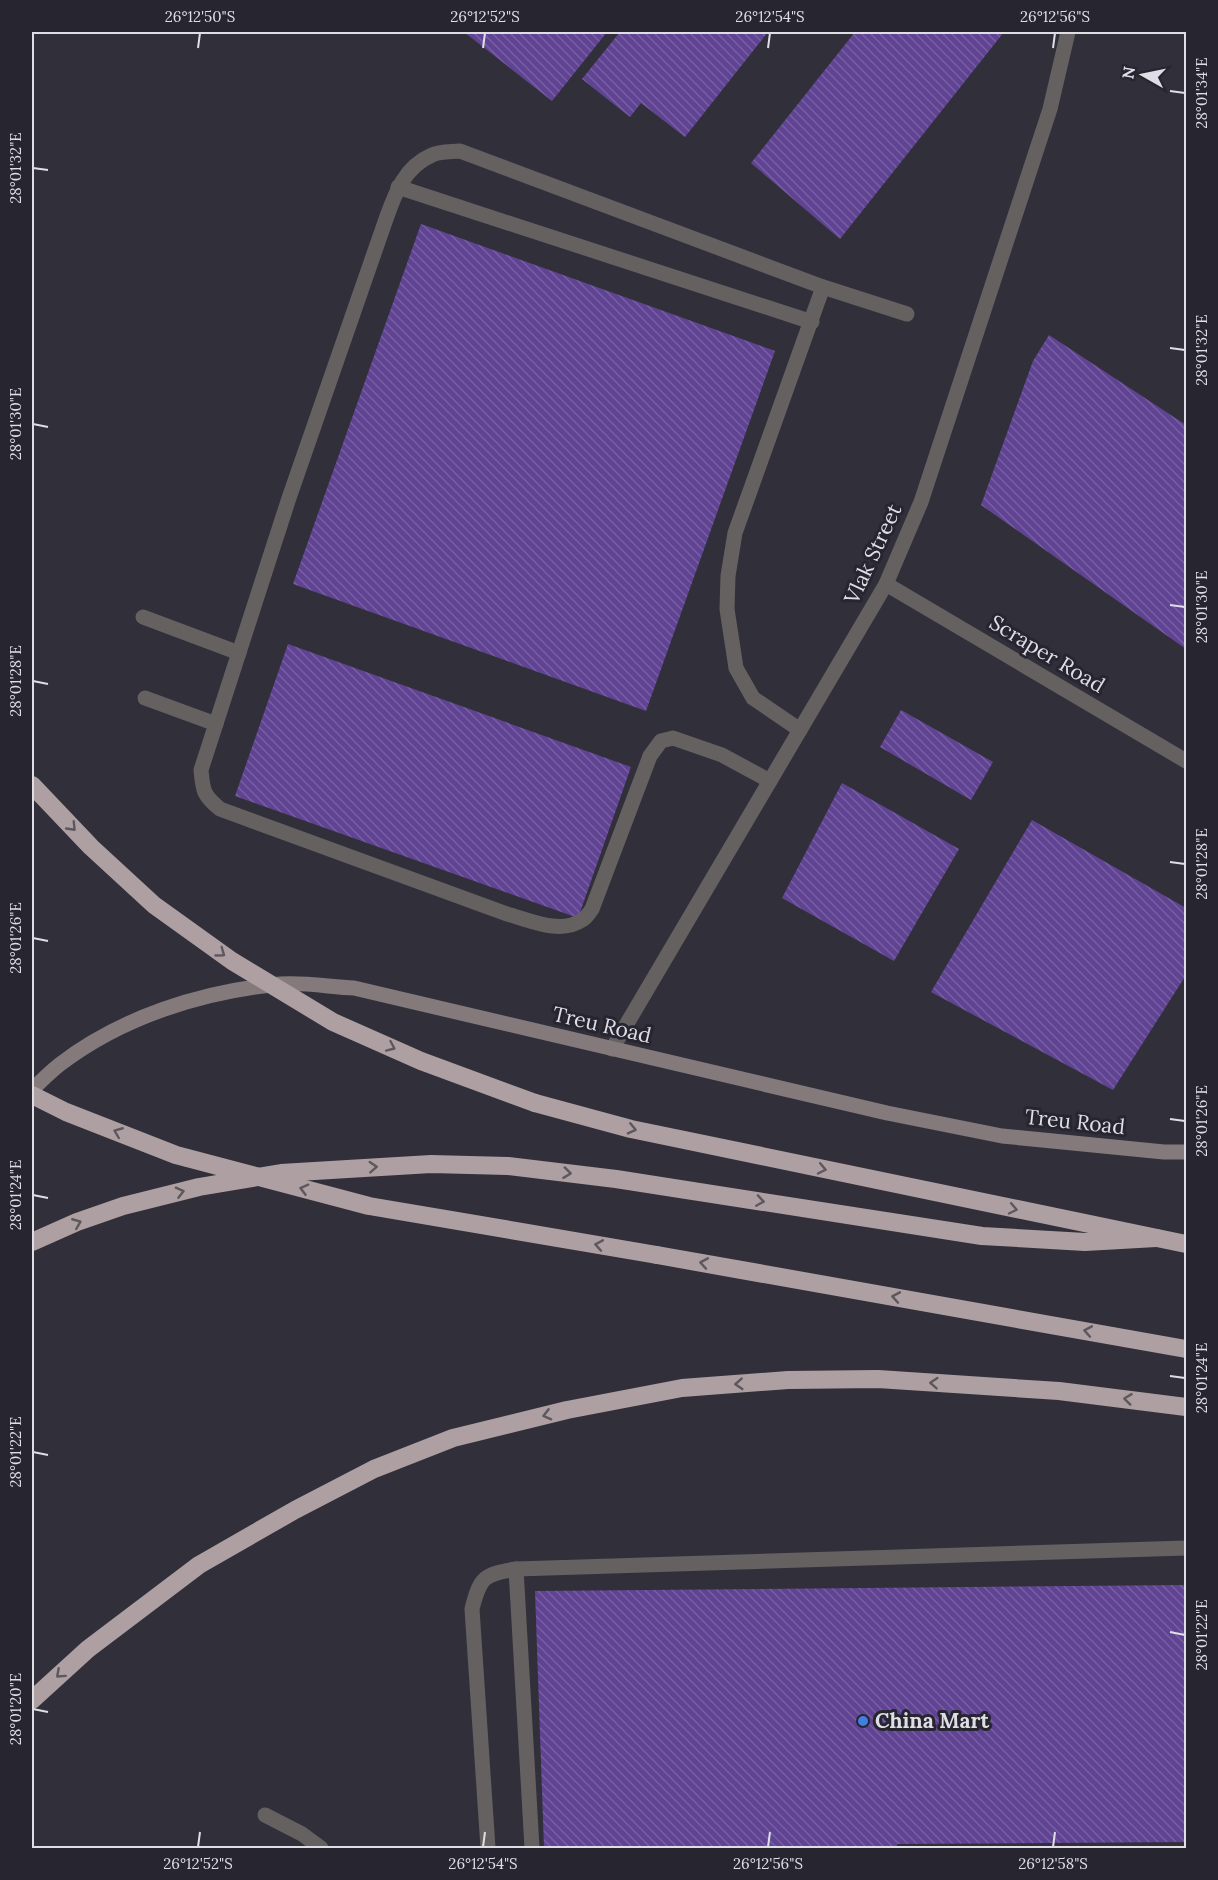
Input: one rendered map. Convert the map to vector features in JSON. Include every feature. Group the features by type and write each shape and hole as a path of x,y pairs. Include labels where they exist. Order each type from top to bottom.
{"highway":[{"path":"32,785 91,847 154,905 232,961 333,1022 421,1061 535,1103 631,1129 1186,1244"},
{"path":"32,1092 66,1112 176,1155 369,1206 1186,1349"},
{"path":"32,1242 77,1222 123,1206 199,1187 281,1173 431,1164 508,1166 616,1179 982,1236 1085,1242 1156,1238"},
{"path":"32,1700 88,1649 199,1565 295,1510 374,1469 453,1438 567,1410 682,1388 788,1380 878,1379 1059,1391 1186,1407"}],"street":[{"name":"Treu Road","path":"32,1092 59,1065 102,1037 151,1013 214,994 283,984 354,988 887,1113 1002,1136 1164,1152 1186,1152"}],"lane":[{"name":"Vlak Street","path":"612,1049 886,584 921,502 1050,109 1068,32"},
{"path":"770,781 722,755 673,738 661,741 650,756 592,909 582,920 572,925 554,927 507,914 220,809 207,799 203,790 201,770 289,498 398,187 411,168 432,154 460,151 823,287 907,314"},
{"path":"398,187 812,322"},
{"path":"800,730 753,698 736,668 727,609 728,576 735,533 823,287"},
{"name":"Scraper Road","path":"886,584 1186,761"},
{"path":"143,617 239,653"},
{"path":"145,698 216,724"},
{"path":"488,1848 472,1609 477,1588 491,1573 516,1569 1186,1548"},
{"path":"516,1569 532,1848"},
{"path":"265,1815 302,1834 321,1848"}],"building":[{"path":"464,32 607,32 552,101"},
{"path":"620,32 768,32 685,137 641,103 630,117 582,79"},
{"path":"855,32 1004,32 840,239 751,163"},
{"path":"421,224 775,351 646,711 293,584"},
{"path":"1049,335 1186,425 1186,649 981,505 1033,361"},
{"path":"288,644 631,767 578,918 235,796"},
{"path":"901,710 993,762 971,800 880,747"},
{"path":"842,783 959,849 894,961 782,898"},
{"path":"1032,820 1186,908 1186,975 1113,1090 931,992"},
{"name":"China Mart","path":"1186,1585 1186,1842 897,1844 897,1848 544,1848 535,1591"}],"place":[{"name":"China Mart","path":"863,1721"}]}
